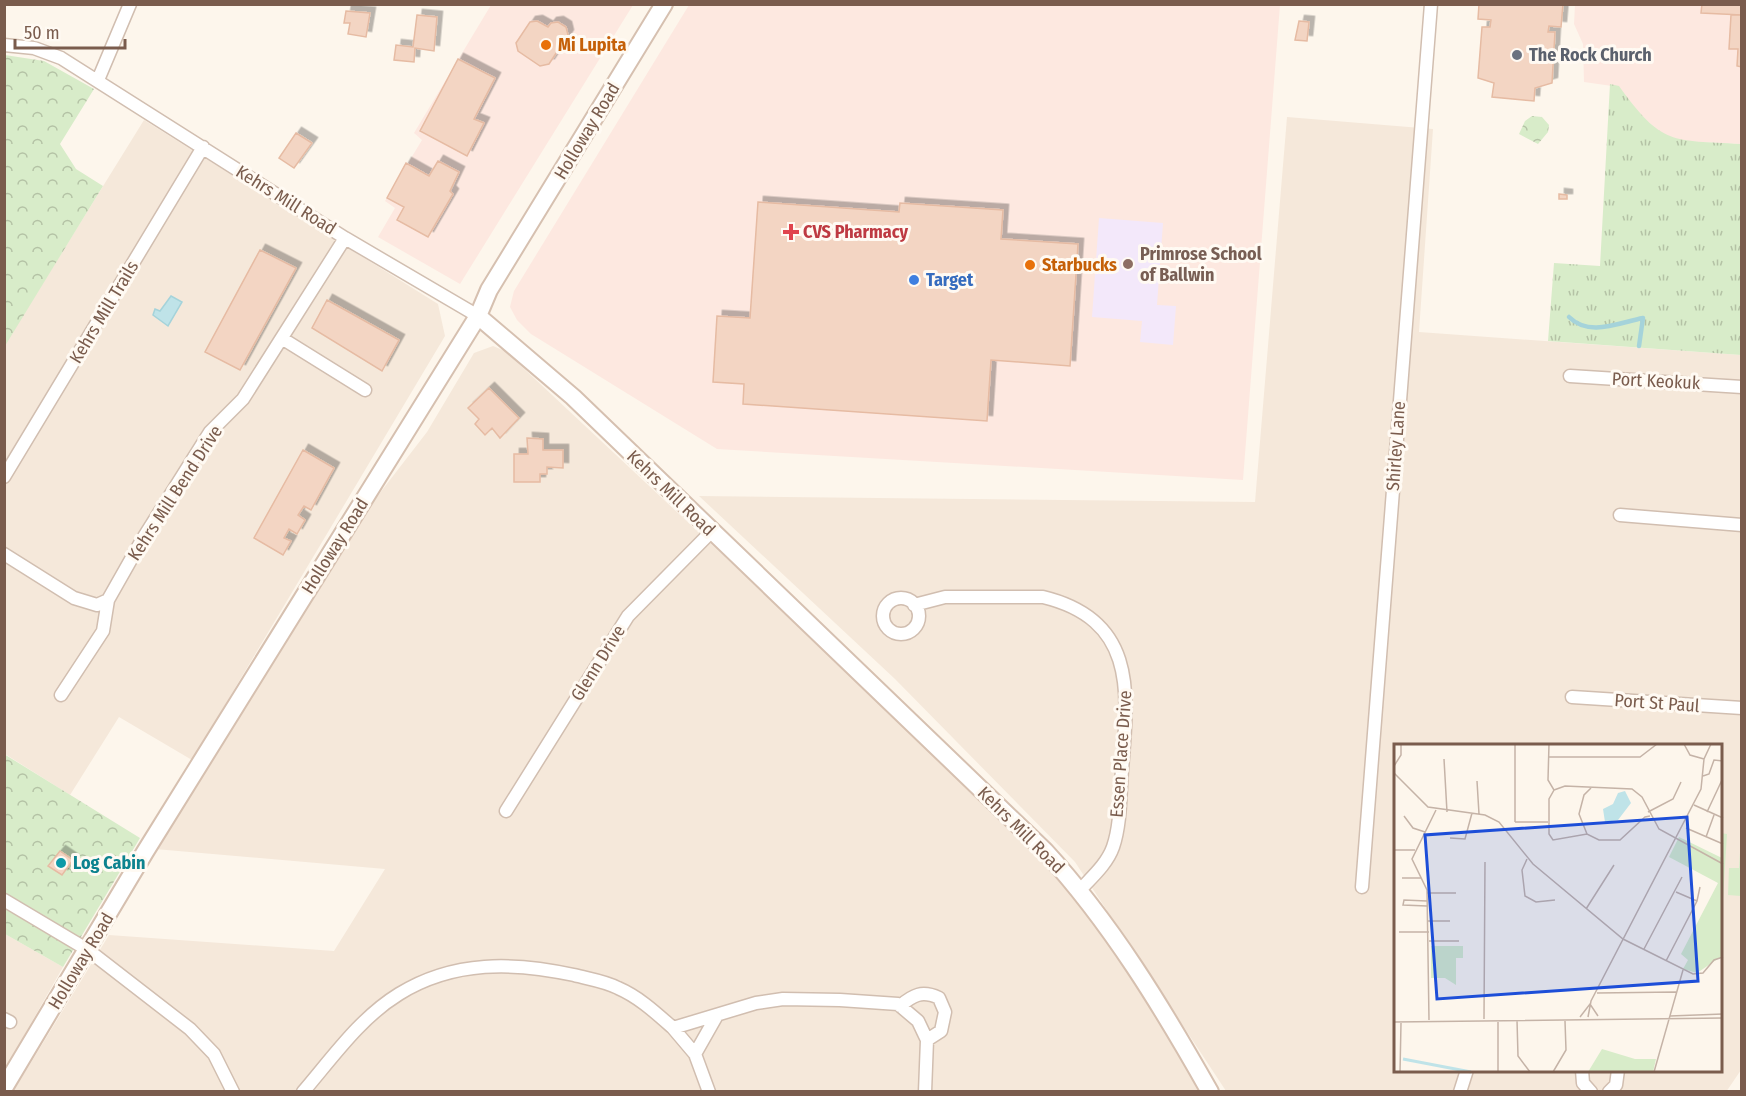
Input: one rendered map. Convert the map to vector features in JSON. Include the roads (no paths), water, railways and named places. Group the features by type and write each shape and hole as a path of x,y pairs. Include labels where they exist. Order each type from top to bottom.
{"street":[{"path":"98,80 130,4"},
{"name":"Holloway Road","path":"4,1088 145,852 478,316 495,280 664,4"},
{"name":"Shirley Lane","path":"1362,887 1431,4"},
{"name":"Kehrs Mill Road","path":"4,45 34,48 61,58 98,80 345,237 478,316 573,397 1045,851 1080,890 1113,933 1210,1092"},
{"name":"Kehrs Mill Trails","path":"4,477 203,147"},
{"name":"Kehrs Mill Bend Drive","path":"61,695 103,630 108,600 142,540 210,432 243,399 345,237"},
{"path":"282,339 365,390"},
{"name":"Port Keokuk","path":"1570,376 1742,387"},
{"path":"1620,515 1742,525"},
{"name":"Glenn Drive","path":"506,811 628,616 711,532"},
{"path":"4,554 74,598 97,605 108,600"},
{"name":"Essen Place Drive","path":"914,605 945,597 1043,597 1059,601 1089,618 1112,643 1124,671 1127,703 1118,818 1113,846 1106,861 1080,890"},
{"name":"Port St Paul","path":"1572,697 1742,708"},
{"path":"4,900 88,950 190,1029 214,1054 233,1092"},
{"path":"303,1092 365,1021 380,1008 420,983 459,969 495,965 533,967 596,980 634,996 673,1028 695,1054 709,1092"},
{"path":"900,1006 913,995 928,992 939,998 945,1012 941,1031 927,1040"},
{"path":"673,1028 716,1017 756,1003 783,999 840,1000 900,1006 918,1021 927,1040 925,1092"},
{"path":"695,1054 716,1017"},
{"path":"1460,1092 1467,1072"},
{"path":"1582,1072 1583,1083 1591,1092"},
{"path":"1609,1092 1616,1085 1618,1072"}],"water":[{"path":"171,296 182,302 168,326 153,315 155,309 160,311"}],"waterway":[{"path":"1569,317 1577,323 1595,327 1643,318"},
{"path":"1639,346 1643,318"}],"place":[{"name":"Mi Lupita","path":"546,45"},
{"name":"The Rock Church","path":"1517,55"},
{"name":"CVS Pharmacy","path":"791,232"},
{"name":"Primrose School of Ballwin","path":"1128,264"},
{"name":"Starbucks","path":"1030,265"},
{"name":"Target","path":"914,280"},
{"name":"Log Cabin","path":"61,863"}]}
